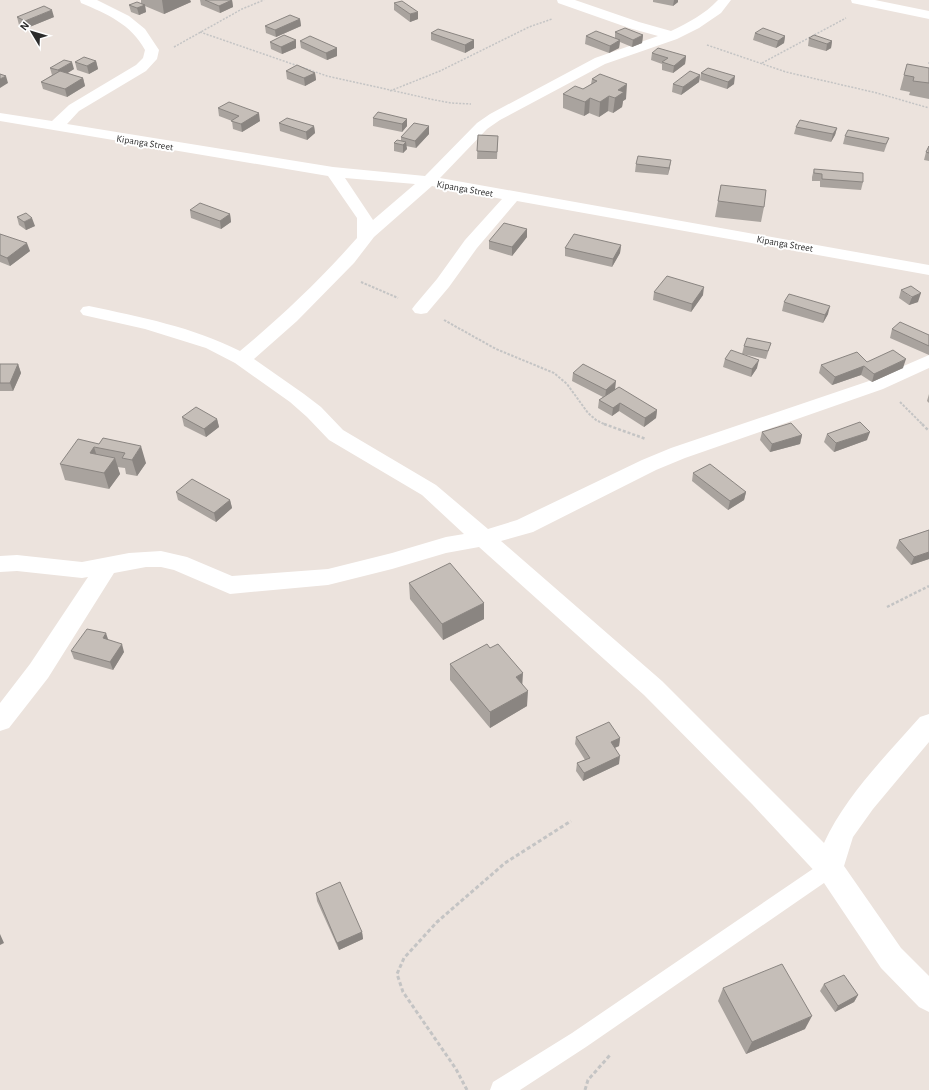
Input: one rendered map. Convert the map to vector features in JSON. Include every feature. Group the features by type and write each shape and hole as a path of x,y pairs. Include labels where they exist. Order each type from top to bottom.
{"street":[{"path":"54,127 74,108 146,64 152,50 146,37 126,18 86,0"},
{"path":"242,359 291,316 337,271 360,246 366,235 429,181 482,126 495,117 600,61 672,36 704,20 725,0"},
{"path":"857,0 929,15"},
{"path":"568,2 634,25 672,36"},
{"name":"Kipanga Street","path":"0,117 333,172 429,181 929,270"},
{"path":"333,172 365,218 366,235"},
{"path":"421,309 443,283 471,244 514,196"},
{"path":"89,311 148,324 213,344 242,359 297,398 314,412 336,435 429,490 653,688 830,868 891,958 929,997"},
{"path":"0,564 17,563 82,570 129,561 161,559 179,563 230,585 328,577 392,561 446,545 485,538 525,526 649,465 678,453 760,426 884,381 929,361"},
{"path":"0,721 39,671 107,566"},
{"path":"830,868 837,843 844,829 864,800 929,724"}],"lane":[{"path":"501,1090 579,1040 830,868"}],"path":[{"path":"146,64 242,9 264,0"},
{"path":"390,91 440,71 529,27 568,12 568,2"},
{"path":"762,63 849,16"},
{"path":"200,32 327,76 390,91 451,103 471,104"},
{"path":"672,36 712,46 786,72 877,93 929,108"},
{"path":"337,271 454,325 474,338 496,349 554,373 567,384 588,413 603,424 633,434 678,453"},
{"path":"884,381 892,394 929,431"},
{"path":"887,607 929,586"},
{"path":"467,1090 456,1069 402,992 397,974 404,958 438,922 505,863 571,820"}],"building":[{"path":"205,0 232,0 219,6"},
{"path":"402,1 418,12 410,14 394,3"},
{"path":"137,2 145,5 137,8 129,5"},
{"path":"44,6 52,10 25,21 17,17"},
{"path":"290,15 300,19 275,30 265,26"},
{"path":"625,28 643,35 633,40 615,32"},
{"path":"763,28 785,36 778,41 755,33"},
{"path":"438,29 474,40 465,45 431,33"},
{"path":"596,31 620,40 610,46 586,36"},
{"path":"284,35 296,40 281,47 270,42"},
{"path":"814,35 832,41 827,44 809,38"},
{"path":"310,36 337,48 326,53 300,41"},
{"path":"658,48 686,56 674,66 662,62 668,58 652,53"},
{"path":"84,57 96,61 87,66 75,62"},
{"path":"64,60 72,62 58,70 50,68"},
{"path":"907,64 929,68 929,83 913,81 914,77 904,75"},
{"path":"297,65 315,73 304,78 286,71"},
{"path":"708,68 735,76 728,82 701,73"},
{"path":"60,71 83,78 65,89 41,82"},
{"path":"690,71 700,75 683,87 673,84"},
{"path":"0,74 6,76 0,79"},
{"path":"600,74 627,84 618,90 624,92 615,98 609,96 600,102 590,98 585,102 563,94 575,86 583,89 597,81 592,79"},
{"path":"229,102 259,113 241,124 231,121 239,116 218,108"},
{"path":"378,112 407,119 402,124 373,118"},
{"path":"287,118 314,126 306,132 279,123"},
{"path":"800,120 837,128 833,134 796,127"},
{"path":"414,123 429,126 415,141 401,137"},
{"path":"848,130 889,138 886,144 845,136"},
{"path":"478,135 498,136 497,152 477,151"},
{"path":"397,140 406,142 403,145 394,143"},
{"path":"929,146 929,153 926,152"},
{"path":"638,156 671,160 669,168 636,164"},
{"path":"814,169 863,173 863,182 822,179 822,174 814,173"},
{"path":"721,185 766,190 764,207 718,201"},
{"path":"200,203 230,214 220,221 190,210"},
{"path":"26,213 32,218 24,222 17,217"},
{"path":"504,223 527,229 512,247 489,241"},
{"path":"0,234 27,243 7,258 0,255"},
{"path":"574,234 621,245 613,259 565,248"},
{"path":"667,276 704,287 692,304 654,292"},
{"path":"911,286 921,293 912,297 901,290"},
{"path":"789,294 830,306 825,315 784,302"},
{"path":"900,322 929,335 929,346 892,329"},
{"path":"747,338 771,343 768,351 744,346"},
{"path":"731,350 759,360 752,369 725,359"},
{"path":"893,350 906,359 874,374 864,366 835,377 821,365 857,352 867,362"},
{"path":"0,364 18,364 10,383 0,383"},
{"path":"583,364 616,381 606,390 573,373"},
{"path":"619,387 657,410 645,418 620,403 613,408 599,400"},
{"path":"196,407 217,419 204,429 182,417"},
{"path":"860,422 870,432 836,443 827,434"},
{"path":"791,423 802,435 772,444 762,432"},
{"path":"103,438 141,446 132,460 122,458 125,453 94,447 90,453 115,458 104,473 60,464 78,439 99,444"},
{"path":"710,464 746,492 730,501 693,473"},
{"path":"192,479 230,500 214,513 176,492"},
{"path":"929,530 929,552 914,557 899,540"},
{"path":"450,563 484,603 442,624 409,583"},
{"path":"87,629 106,633 103,638 122,644 110,662 71,651"},
{"path":"487,644 490,648 498,644 523,673 516,677 528,691 490,712 450,664"},
{"path":"609,722 620,738 611,742 620,756 584,773 577,763 590,758 576,737"},
{"path":"340,882 362,932 337,943 316,893"},
{"path":"782,964 812,1016 752,1042 723,988"},
{"path":"844,975 858,995 838,1006 824,984"}]}
